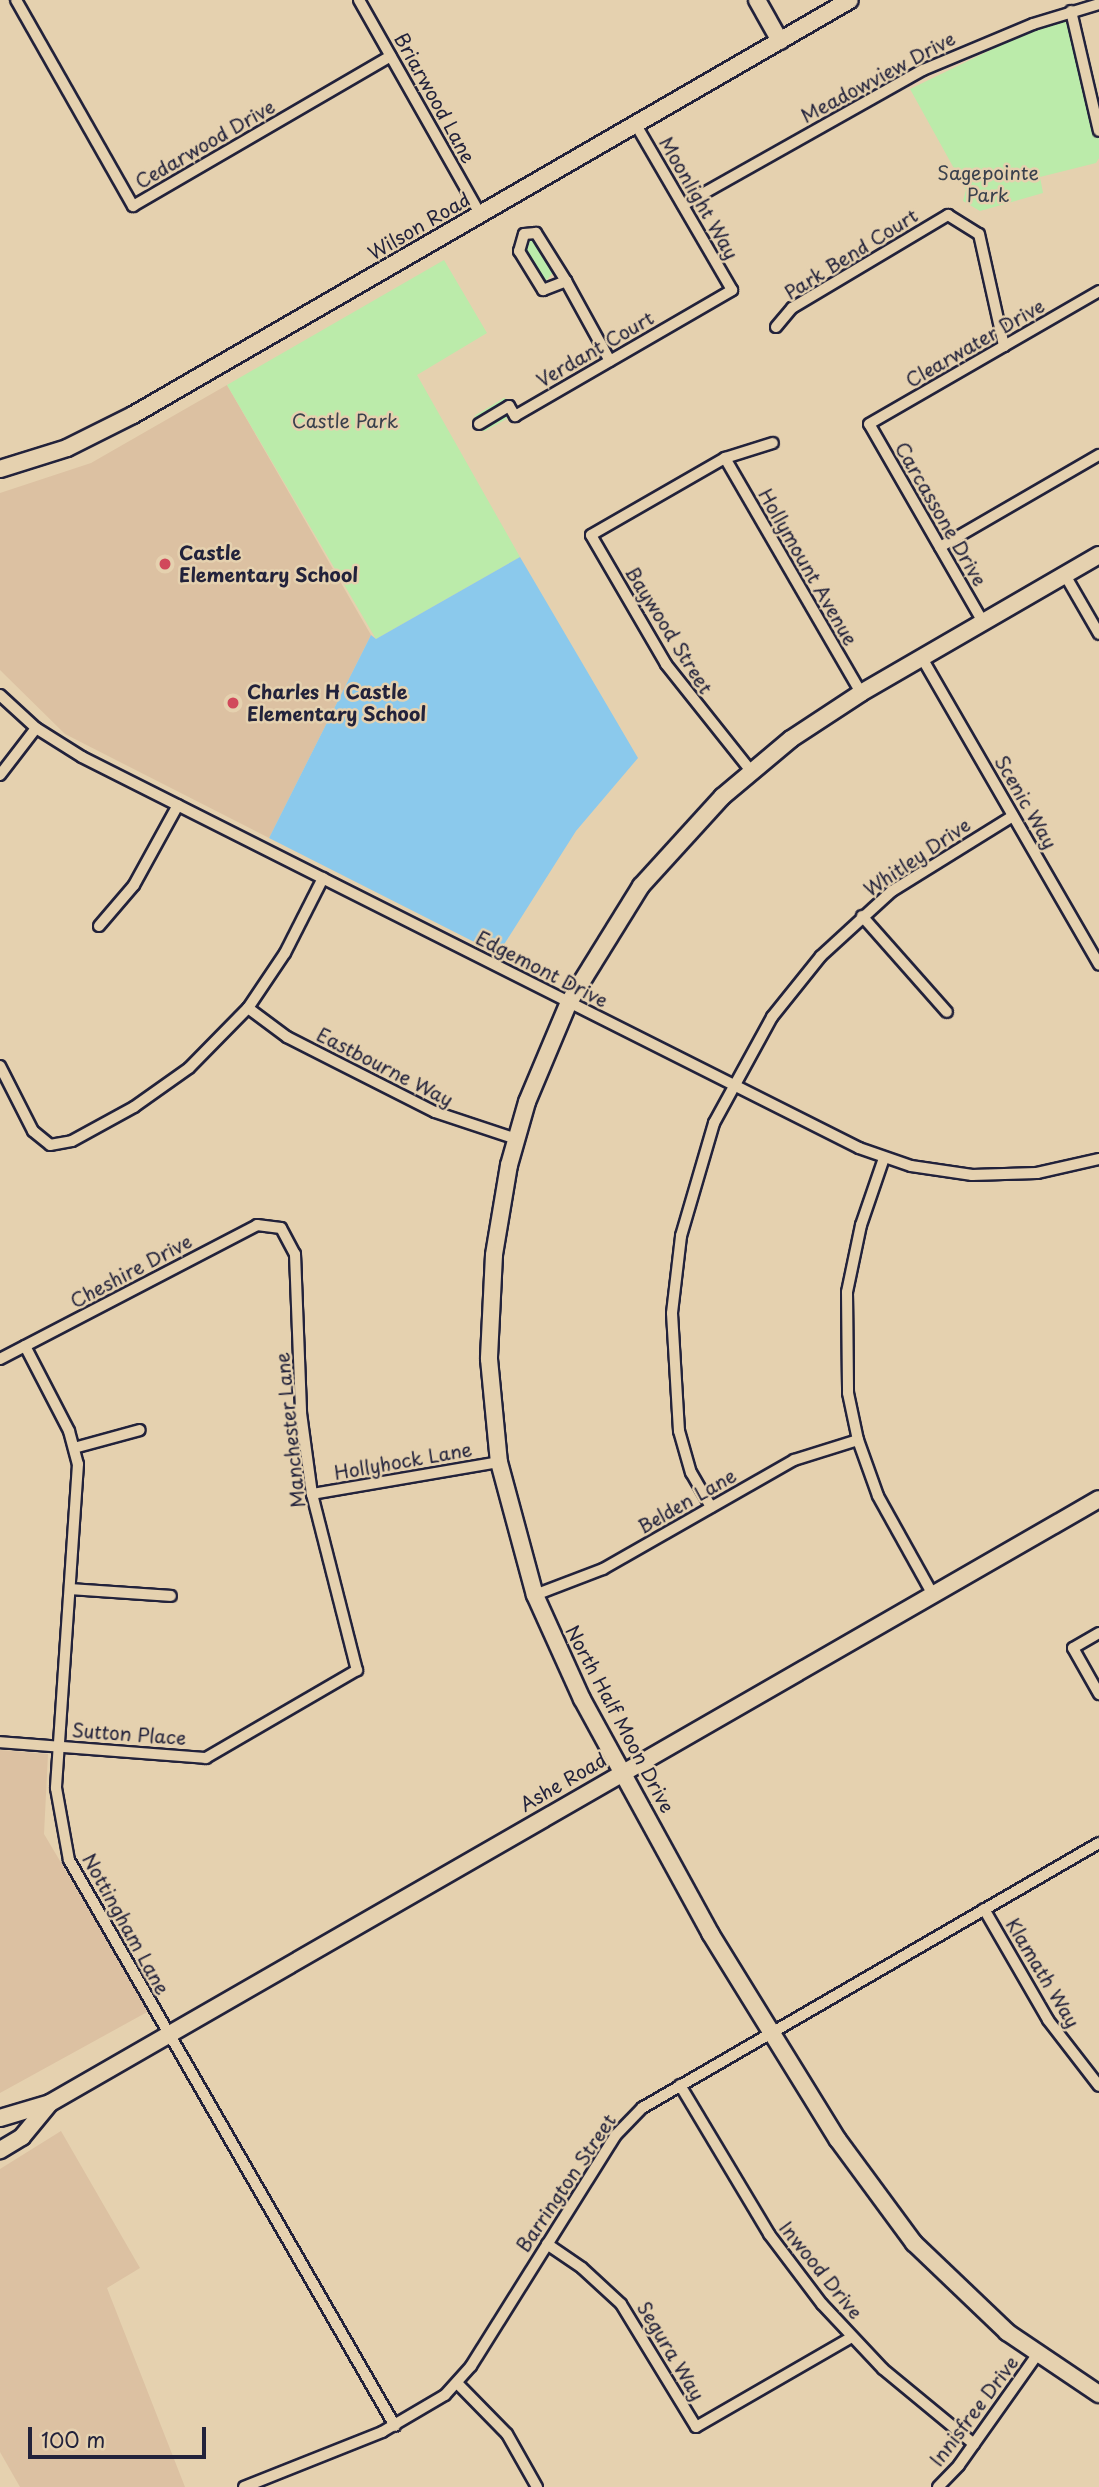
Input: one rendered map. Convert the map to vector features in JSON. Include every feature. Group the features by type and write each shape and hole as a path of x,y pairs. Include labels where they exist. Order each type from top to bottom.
{"street":[{"name":"Cedarwood Drive","path":"16,0 132,206 391,56"},
{"name":"Briarwood Lane","path":"359,0 481,214"},
{"path":"757,0 780,41"},
{"name":"Wilson Road","path":"0,469 67,448 133,415 850,0"},
{"name":"Meadowview Drive","path":"683,205 923,70 1070,11 1099,4"},
{"path":"1070,11 1096,102 1099,131"},
{"name":"Moonlight Way","path":"636,125 733,290"},
{"name":"Park Bend Court","path":"776,327 792,308 948,215 979,234 1004,346"},
{"path":"566,281 542,290 519,251 524,234 537,233 566,281 610,361"},
{"name":"Verdant Court","path":"479,424 509,406 515,416 733,290"},
{"name":"Clearwater Drive","path":"869,424 1099,291"},
{"name":"Carcassone Drive","path":"869,424 984,622"},
{"path":"725,458 773,443"},
{"path":"940,547 1099,455"},
{"name":"Baywood Street","path":"725,458 591,535 666,664 751,771"},
{"name":"Hollymount Avenue","path":"725,458 861,693"},
{"name":"North Half Moon Drive","path":"1099,555 861,693 751,771 692,827 641,887 569,1002 516,1139 501,1204 489,1307 492,1398 499,1462 535,1594 559,1653 710,1933 774,2030 838,2140 889,2214 949,2281 1038,2355 1099,2394"},
{"path":"1065,575 1099,634"},
{"name":"Scenic Way","path":"922,658 1099,964"},
{"name":"Edgemont Drive","path":"0,695 36,728 178,805 884,1158 943,1172 993,1175 1037,1173 1099,1159"},
{"path":"0,775 36,728"},
{"path":"99,926 134,885 178,805"},
{"name":"Whitley Drive","path":"710,1507 691,1473 679,1431 672,1313 689,1197 732,1084 796,986 862,916 924,869 1013,816"},
{"path":"0,1066 38,1137 59,1146 157,1092 189,1068 248,1008 285,953 323,878"},
{"path":"862,916 947,1012"},
{"name":"Eastbourne Way","path":"248,1008 287,1037 435,1112 516,1139"},
{"path":"884,1158 861,1226 847,1292 845,1360 858,1440 878,1496 932,1593"},
{"name":"Cheshire Drive","path":"0,1359 257,1225 281,1228"},
{"name":"Manchester Lane","path":"281,1228 295,1254 302,1413 312,1494 357,1670"},
{"name":"Nottingham Lane","path":"24,1346 74,1448 79,1486 58,1746 57,1811 69,1860 395,2426"},
{"path":"74,1448 140,1430"},
{"name":"Belden Lane","path":"535,1594 603,1569 794,1460 858,1440"},
{"name":"Hollyhock Lane","path":"312,1494 499,1462"},
{"name":"Ashe Road","path":"0,2118 50,2103 1099,1499"},
{"path":"71,1589 171,1596"},
{"path":"1099,1633 1073,1648 1099,1694"},
{"name":"Sutton Place","path":"0,1742 206,1758 357,1670"},
{"name":"Barrington Street","path":"244,2487 395,2426 424,2410 457,2383 615,2136 642,2108 1099,1843"},
{"name":"Klamath Way","path":"984,1909 1048,2020 1099,2086"},
{"name":"Inwood Drive","path":"680,2085 769,2234 852,2337 916,2398 974,2444"},
{"name":"Ashe Road","path":"0,2150 22,2137 50,2103"},
{"name":"Segura Way","path":"547,2244 582,2268 621,2304 696,2427 852,2337"},
{"name":"Innisfree Drive","path":"938,2487 974,2444 1038,2355"},
{"path":"457,2383 507,2434 537,2487"}],"shaded area":[{"name":"Castle Elementary School","path":"227,385 371,635 269,838 65,734 0,670 0,493 91,463"},
{"path":"0,1750 48,1754 44,1834 149,2011 0,2093"},
{"path":"61,2131 140,2268 107,2288 185,2487 20,2487 0,2452 0,2169"}],"green space":[{"name":"Sagepointe Park","path":"1071,11 1099,131 1099,158 1096,163 1040,177 1043,193 980,211 963,201 966,190 910,89"},
{"path":"530,234 555,270 547,280 540,279 521,248"},
{"name":"Castle Park","path":"444,260 487,333 417,375 520,557 376,639 227,385"},
{"path":"504,398 515,403 513,415 485,431 476,430 472,421 476,415"}],"water":[{"path":"520,557 638,758 576,831 498,954 269,838 371,635 376,639"}],"place":[{"name":"Castle Elementary School","path":"165,564"},
{"name":"Charles H Castle Elementary School","path":"233,703"}]}
